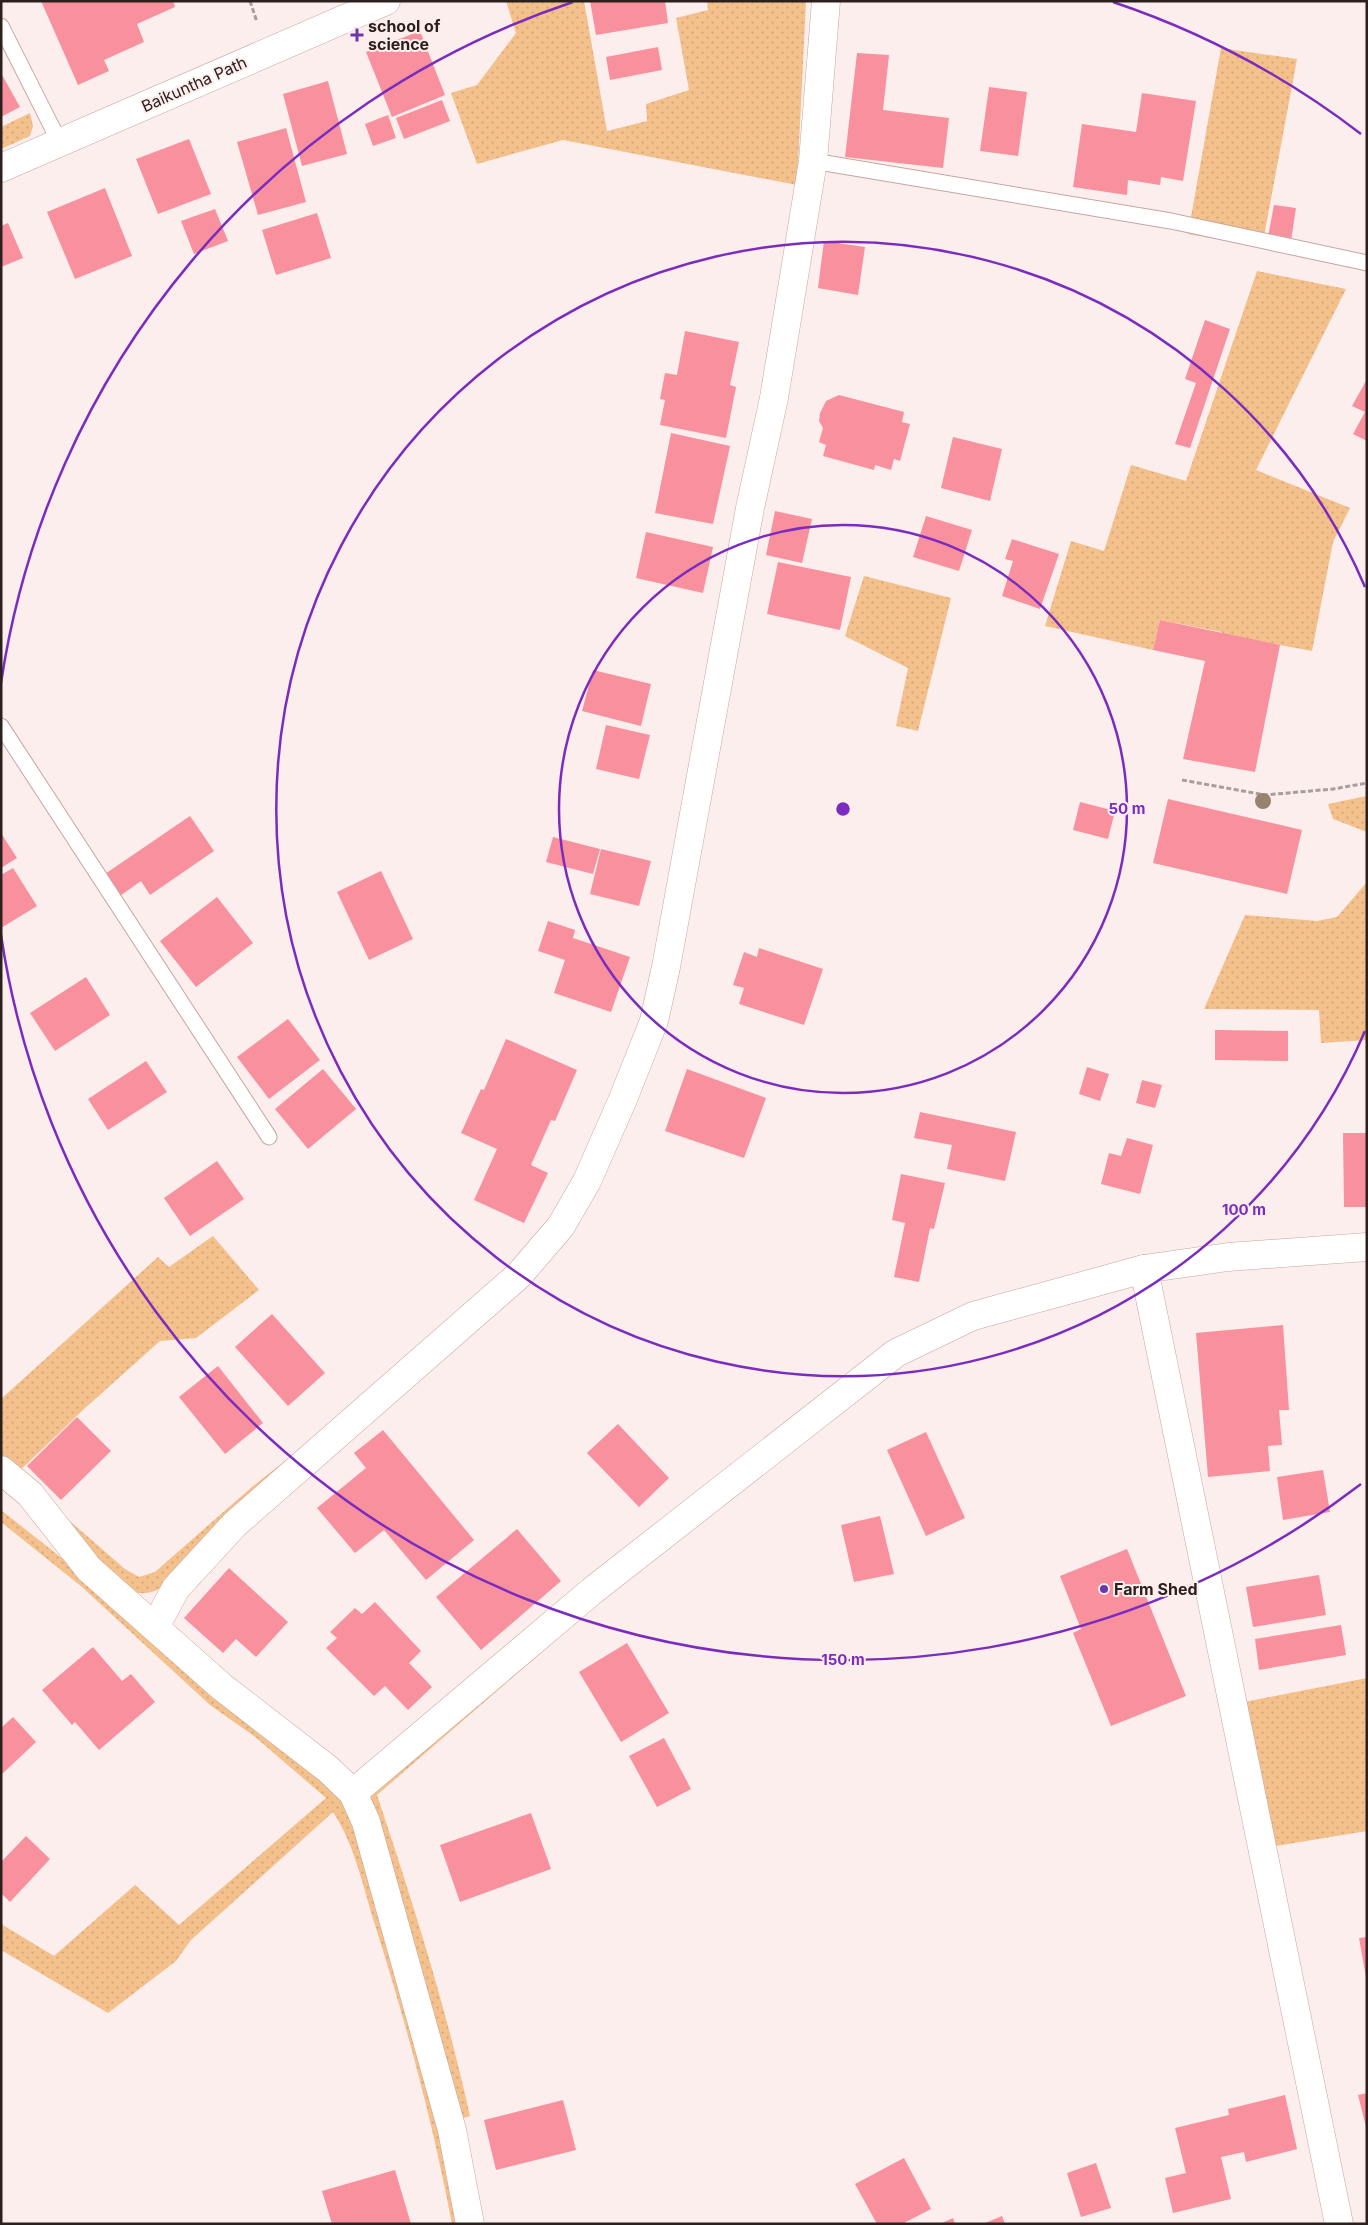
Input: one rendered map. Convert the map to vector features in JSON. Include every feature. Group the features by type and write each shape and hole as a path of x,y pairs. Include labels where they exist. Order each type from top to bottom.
{"street":[{"name":"Baikuntha Path","path":"1,168 386,1"},
{"path":"155,1627 176,1588 235,1524 518,1275 561,1226 587,1181 654,1021 666,967 750,508 774,398 813,161 826,1"},
{"path":"353,1793 592,1591 896,1353 973,1316 1144,1269 1228,1257 1367,1247"},
{"path":"1144,1269 1339,2224"},
{"path":"1,1470 30,1494 89,1568 222,1687 328,1769 353,1793 366,1822 452,2130 470,2224"}],"lane":[{"path":"1,26 60,143"},
{"path":"813,161 1171,221 1367,263"},
{"path":"1,726 269,1136"}],"path":[{"path":"1182,780 1265,795 1333,789 1367,783"}],"shaded area":[{"path":"506,1 584,1 607,131 647,121 646,104 689,90 676,18 708,10 707,1 806,1 797,185 563,140 477,164 451,93 477,85 516,33"},
{"path":"1221,48 1297,59 1262,247 1188,234"},
{"path":"30,113 33,126 30,136 1,149 1,127"},
{"path":"1257,271 1346,289 1256,470 1350,508 1333,542 1312,651 1221,634 1222,632 1160,620 1153,650 1045,626 1071,541 1104,551 1131,465 1186,481"},
{"path":"864,576 951,598 918,731 896,726 908,668 845,636"},
{"path":"1367,796 1367,832 1333,819 1328,804"},
{"path":"1367,882 1367,1040 1321,1043 1319,1010 1204,1009 1245,915 1317,921 1337,917"},
{"path":"213,1236 259,1290 196,1338 160,1341 84,1409 8,1482 57,1510 125,1569 139,1577 155,1572 253,1486 358,1404 164,1586 147,1593 136,1593 119,1586 1,1489 1,1399 158,1257 169,1267"},
{"path":"1,1510 97,1586 334,1791 348,1809 399,1971 461,2224 452,2224 445,2186 418,2073 397,1999 353,1852 333,1812 191,1940 176,1961 108,2013 1,1950 1,1924 54,1956 135,1885 179,1925 326,1798 254,1736 210,1705 82,1587 1,1522"},
{"path":"551,1636 556,1640 377,1795 428,1954 461,2075 470,2116 457,2120 368,1802 370,1793"},
{"path":"1367,1678 1367,1831 1276,1846 1244,1702"}],"building":[{"path":"41,1 173,1 175,7 137,24 144,42 104,60 109,71 78,85"},
{"path":"590,1 665,1 668,23 596,35"},
{"path":"420,31 445,95 392,117 366,52"},
{"path":"658,47 662,70 610,80 606,57"},
{"path":"857,53 889,55 883,110 949,118 943,168 845,157"},
{"path":"1,73 20,107 1,117"},
{"path":"328,81 347,154 302,166 283,94"},
{"path":"989,87 1027,92 1018,156 980,151"},
{"path":"1142,93 1196,101 1183,181 1161,177 1160,185 1128,180 1127,195 1073,187 1082,124 1136,132"},
{"path":"442,100 450,121 404,139 396,118"},
{"path":"388,115 396,138 373,146 365,124"},
{"path":"286,128 306,202 258,215 237,142"},
{"path":"189,139 211,194 158,214 136,159"},
{"path":"105,188 132,256 75,279 47,212"},
{"path":"1274,205 1296,208 1291,241 1268,237"},
{"path":"215,209 228,241 194,254 181,221"},
{"path":"317,213 331,258 276,275 262,230"},
{"path":"8,223 23,258 1,267 1,226"},
{"path":"824,241 865,247 858,295 818,288"},
{"path":"1205,320 1230,329 1190,448 1175,444 1196,383 1185,379"},
{"path":"685,331 739,342 730,385 736,387 726,438 660,425 665,400 660,399 665,373 677,375"},
{"path":"1367,379 1367,441 1353,434 1365,412 1352,406"},
{"path":"839,395 904,412 902,422 910,424 900,461 894,459 891,470 875,465 874,470 823,456 826,445 819,442 823,428 819,421 820,413 826,401"},
{"path":"671,433 730,446 713,524 655,513"},
{"path":"953,437 1002,449 990,501 941,488"},
{"path":"775,511 812,519 802,563 766,555"},
{"path":"926,516 972,530 959,571 913,557"},
{"path":"646,532 713,547 703,593 636,578"},
{"path":"1012,539 1059,554 1040,609 1002,596 1013,561 1005,559"},
{"path":"778,562 851,577 840,630 767,614"},
{"path":"1160,620 1280,645 1255,772 1183,759 1205,661 1153,650"},
{"path":"593,670 651,684 641,726 582,711"},
{"path":"606,725 650,735 639,779 596,769"},
{"path":"1168,799 1302,830 1287,894 1153,863"},
{"path":"1080,802 1115,811 1108,839 1073,830"},
{"path":"190,816 214,851 150,895 141,881 117,898 102,876"},
{"path":"1,833 17,858 1,868"},
{"path":"553,837 600,849 593,874 546,862"},
{"path":"601,849 651,861 639,906 590,894"},
{"path":"13,868 37,906 1,928 1,875"},
{"path":"381,871 413,939 369,960 337,892"},
{"path":"217,897 253,943 196,987 160,941"},
{"path":"548,921 575,930 573,938 630,957 611,1012 554,993 565,960 538,951"},
{"path":"759,948 823,969 804,1025 739,1004 744,988 733,985 744,952 757,957"},
{"path":"86,977 110,1015 55,1051 30,1013"},
{"path":"288,1019 320,1060 269,1099 237,1057"},
{"path":"1215,1030 1288,1031 1288,1061 1215,1060"},
{"path":"506,1039 577,1070 555,1121 551,1120 531,1165 548,1173 524,1223 474,1200 497,1149 461,1133 481,1089 484,1090"},
{"path":"146,1061 167,1092 108,1130 88,1099"},
{"path":"1087,1067 1109,1074 1100,1101 1079,1094"},
{"path":"323,1069 356,1109 308,1149 275,1109"},
{"path":"687,1069 766,1098 744,1158 665,1131"},
{"path":"1142,1080 1162,1085 1155,1108 1136,1103"},
{"path":"920,1112 1016,1132 1005,1181 947,1169 952,1145 914,1138"},
{"path":"1343,1133 1367,1133 1367,1207 1344,1207"},
{"path":"1127,1138 1153,1145 1140,1194 1101,1184 1109,1153 1121,1156"},
{"path":"217,1161 244,1199 190,1236 164,1198"},
{"path":"901,1174 945,1183 934,1229 930,1228 919,1282 894,1277 905,1223 892,1220"},
{"path":"272,1314 325,1373 288,1406 235,1347"},
{"path":"1283,1325 1289,1410 1279,1410 1282,1445 1268,1446 1270,1471 1208,1477 1196,1333"},
{"path":"218,1366 263,1423 225,1454 179,1397"},
{"path":"77,1417 111,1451 61,1500 27,1466"},
{"path":"618,1424 669,1478 639,1507 587,1453"},
{"path":"383,1430 474,1540 426,1580 384,1530 355,1553 317,1508 366,1468 354,1453"},
{"path":"926,1432 965,1518 926,1536 887,1450"},
{"path":"1323,1470 1330,1512 1283,1520 1277,1477"},
{"path":"880,1516 894,1574 854,1582 841,1525"},
{"path":"517,1529 561,1581 481,1650 436,1597"},
{"path":"1127,1549 1186,1696 1111,1726 1073,1633 1081,1629 1060,1576"},
{"path":"229,1568 288,1622 256,1657 236,1639 223,1653 184,1618"},
{"path":"1319,1575 1326,1615 1253,1627 1246,1587"},
{"path":"375,1602 421,1651 409,1663 432,1687 408,1710 385,1686 374,1696 326,1648 337,1638 330,1632 355,1608 362,1614"},
{"path":"1341,1625 1346,1655 1259,1670 1255,1639"},
{"path":"627,1643 669,1713 621,1742 579,1672"},
{"path":"93,1647 122,1681 131,1674 155,1702 99,1750 75,1722 72,1725 42,1690"},
{"path":"13,1717 36,1742 1,1775 1,1728"},
{"path":"664,1738 691,1789 657,1807 629,1756"},
{"path":"531,1813 551,1869 460,1902 440,1845"},
{"path":"26,1836 50,1859 10,1902 1,1893 1,1862"},
{"path":"1367,1937 1367,1977 1366,1977 1359,1938"},
{"path":"1367,2093 1367,2127 1366,2127 1358,2095"},
{"path":"1285,2095 1297,2149 1246,2162 1244,2152 1221,2157 1231,2199 1173,2213 1165,2178 1186,2173 1175,2128 1229,2115 1228,2109"},
{"path":"563,2100 576,2150 496,2170 484,2120"},
{"path":"904,2158 931,2209 902,2224 877,2224 855,2184"},
{"path":"1096,2163 1111,2208 1081,2217 1067,2173"},
{"path":"395,2170 411,2224 332,2224 322,2191"},
{"path":"1002,2216 1005,2224 983,2224"},
{"path":"953,2218 955,2224 940,2224"}],"place":[{"name":"school of science","path":"357,35"},
{"name":"Farm Shed","path":"1104,1589"}]}
